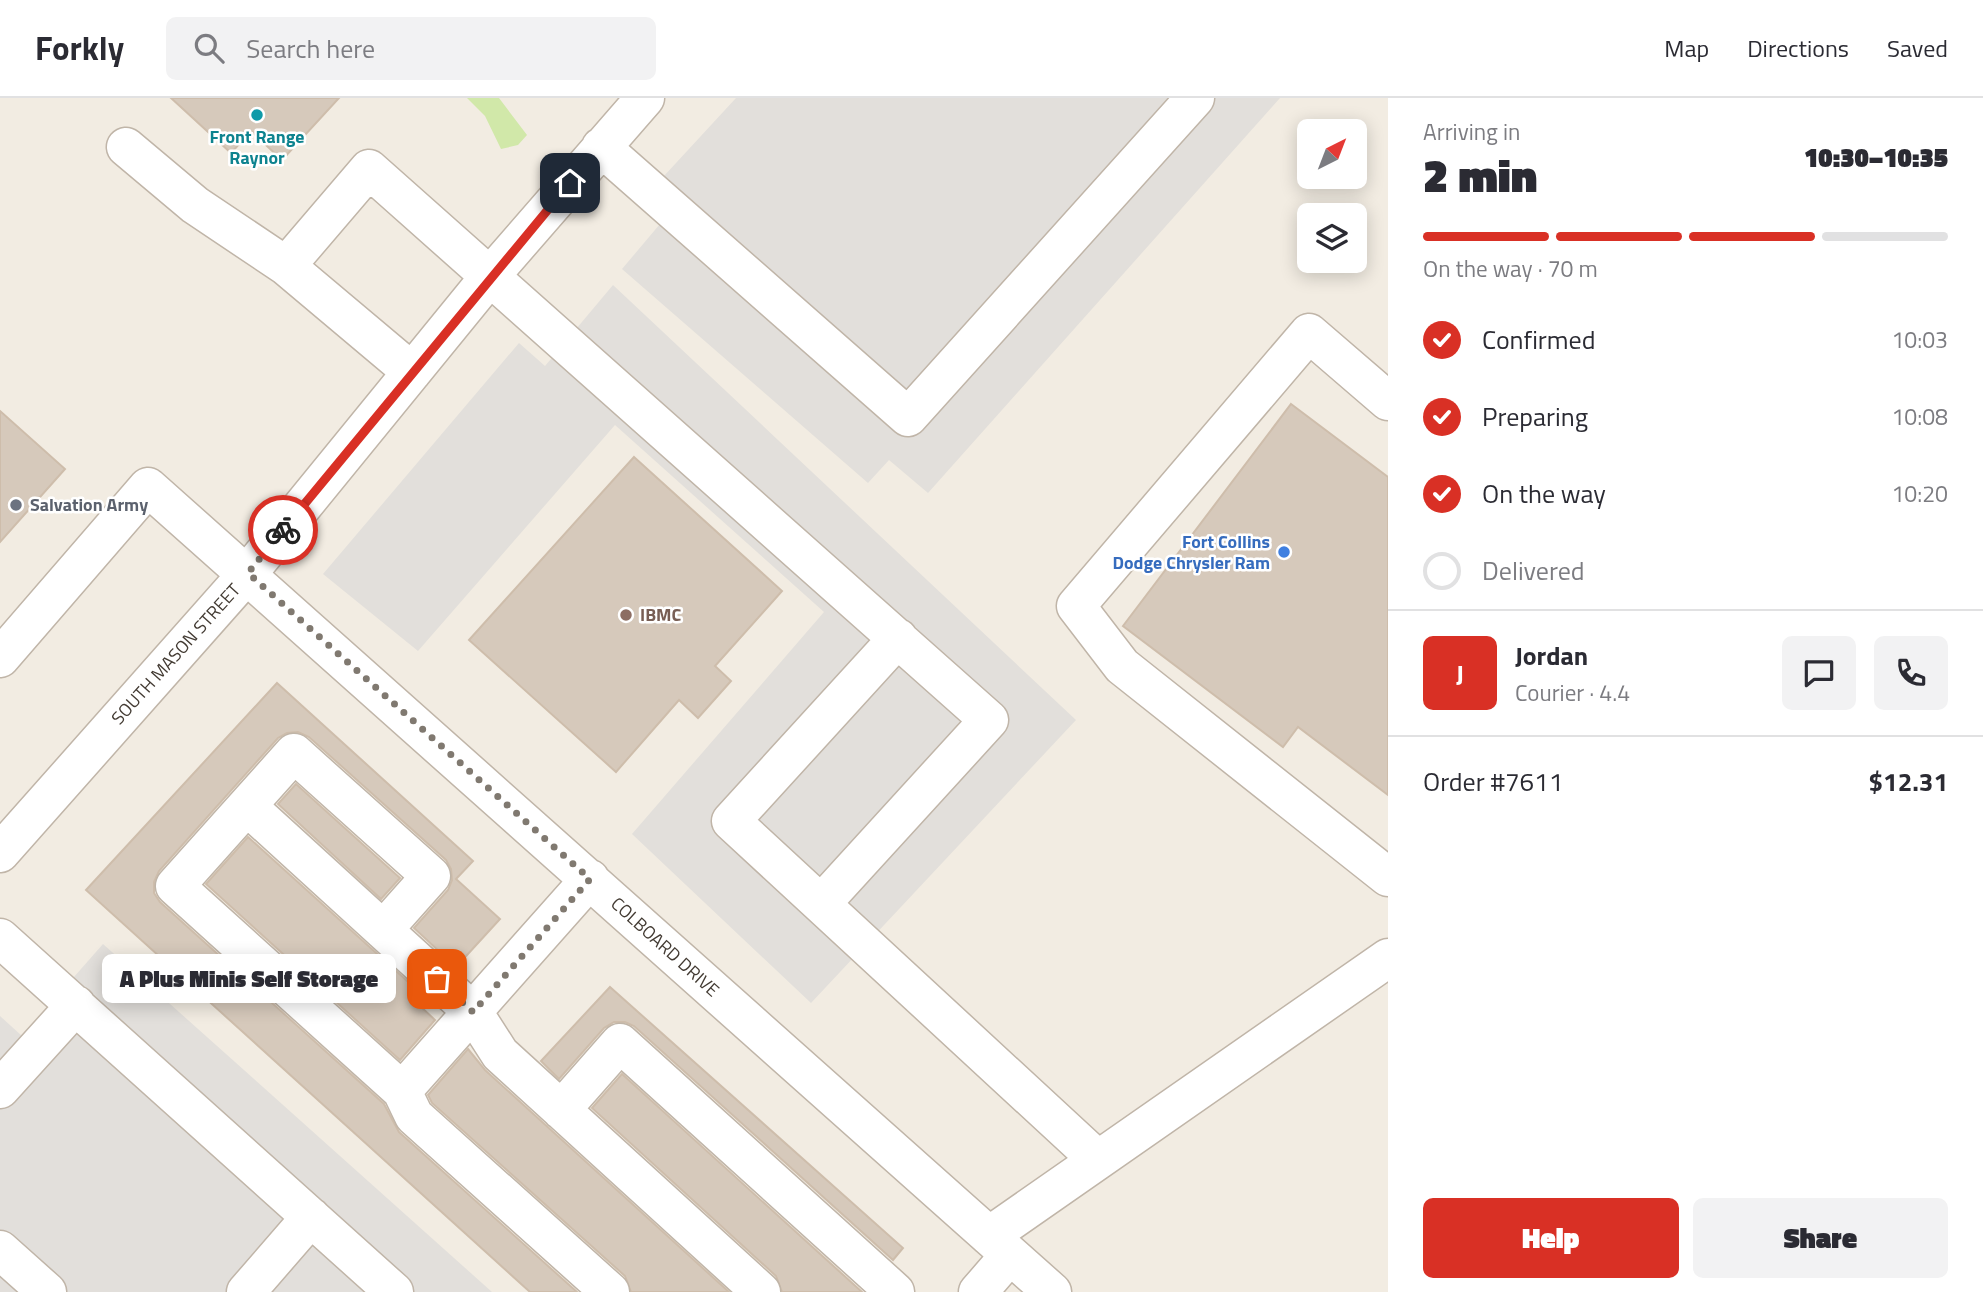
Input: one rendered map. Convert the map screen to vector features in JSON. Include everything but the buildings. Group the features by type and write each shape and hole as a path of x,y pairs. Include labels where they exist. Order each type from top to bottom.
{"street":[{"name":"SOUTH MASON STREET","path":"0,853 248,573 491,275 645,98"},
{"path":"601,147 908,417 1195,98"},
{"path":"126,147 195,205 286,266 412,372"},
{"path":"286,266 369,169 989,720 821,904"},
{"path":"1388,401 1309,333 1076,606 1122,666 1388,877"},
{"name":"COLBOARD DRIVE","path":"0,658 148,487 248,573 1052,1292"},
{"path":"898,638 731,821 1097,1159"},
{"path":"383,930 431,876 295,753 175,886 402,1091 414,1116 610,1292"},
{"path":"247,806 473,1012 500,1054 761,1292"},
{"path":"402,1091 590,879"},
{"path":"0,938 394,1292"},
{"path":"978,1292 999,1245 1097,1159 1388,958"},
{"path":"0,1089 76,1005"},
{"path":"561,1110 620,1043 887,1289"},
{"path":"246,1292 311,1217"},
{"path":"0,1250 47,1292"}],"green space":[{"path":"467,98 499,98 527,135 518,145 501,149 485,116"}],"shaded area":[{"path":"736,98 1280,98 928,493 889,460 868,483 622,269 660,224 640,202"},
{"path":"613,285 1076,720 811,1003 632,834 824,612 615,425 418,651 323,574 519,343 545,366"},
{"path":"103,944 492,1292 0,1292 0,1016 22,1036"}],"way so far":[{"path":"283,530 248,573 590,879 473,1012 437,979"}],"place":[{"name":"Front Range Raynor","path":"257,115"},
{"name":"Salvation Army","path":"16,505"},
{"name":"Fort Collins Dodge Chrysler Ram","path":"1284,552"},
{"name":"IBMC","path":"626,615"},
{"name":"A Plus Minis Self Storage","path":"437,979"}],"route":[{"path":"283,530 491,275 570,183"}]}
